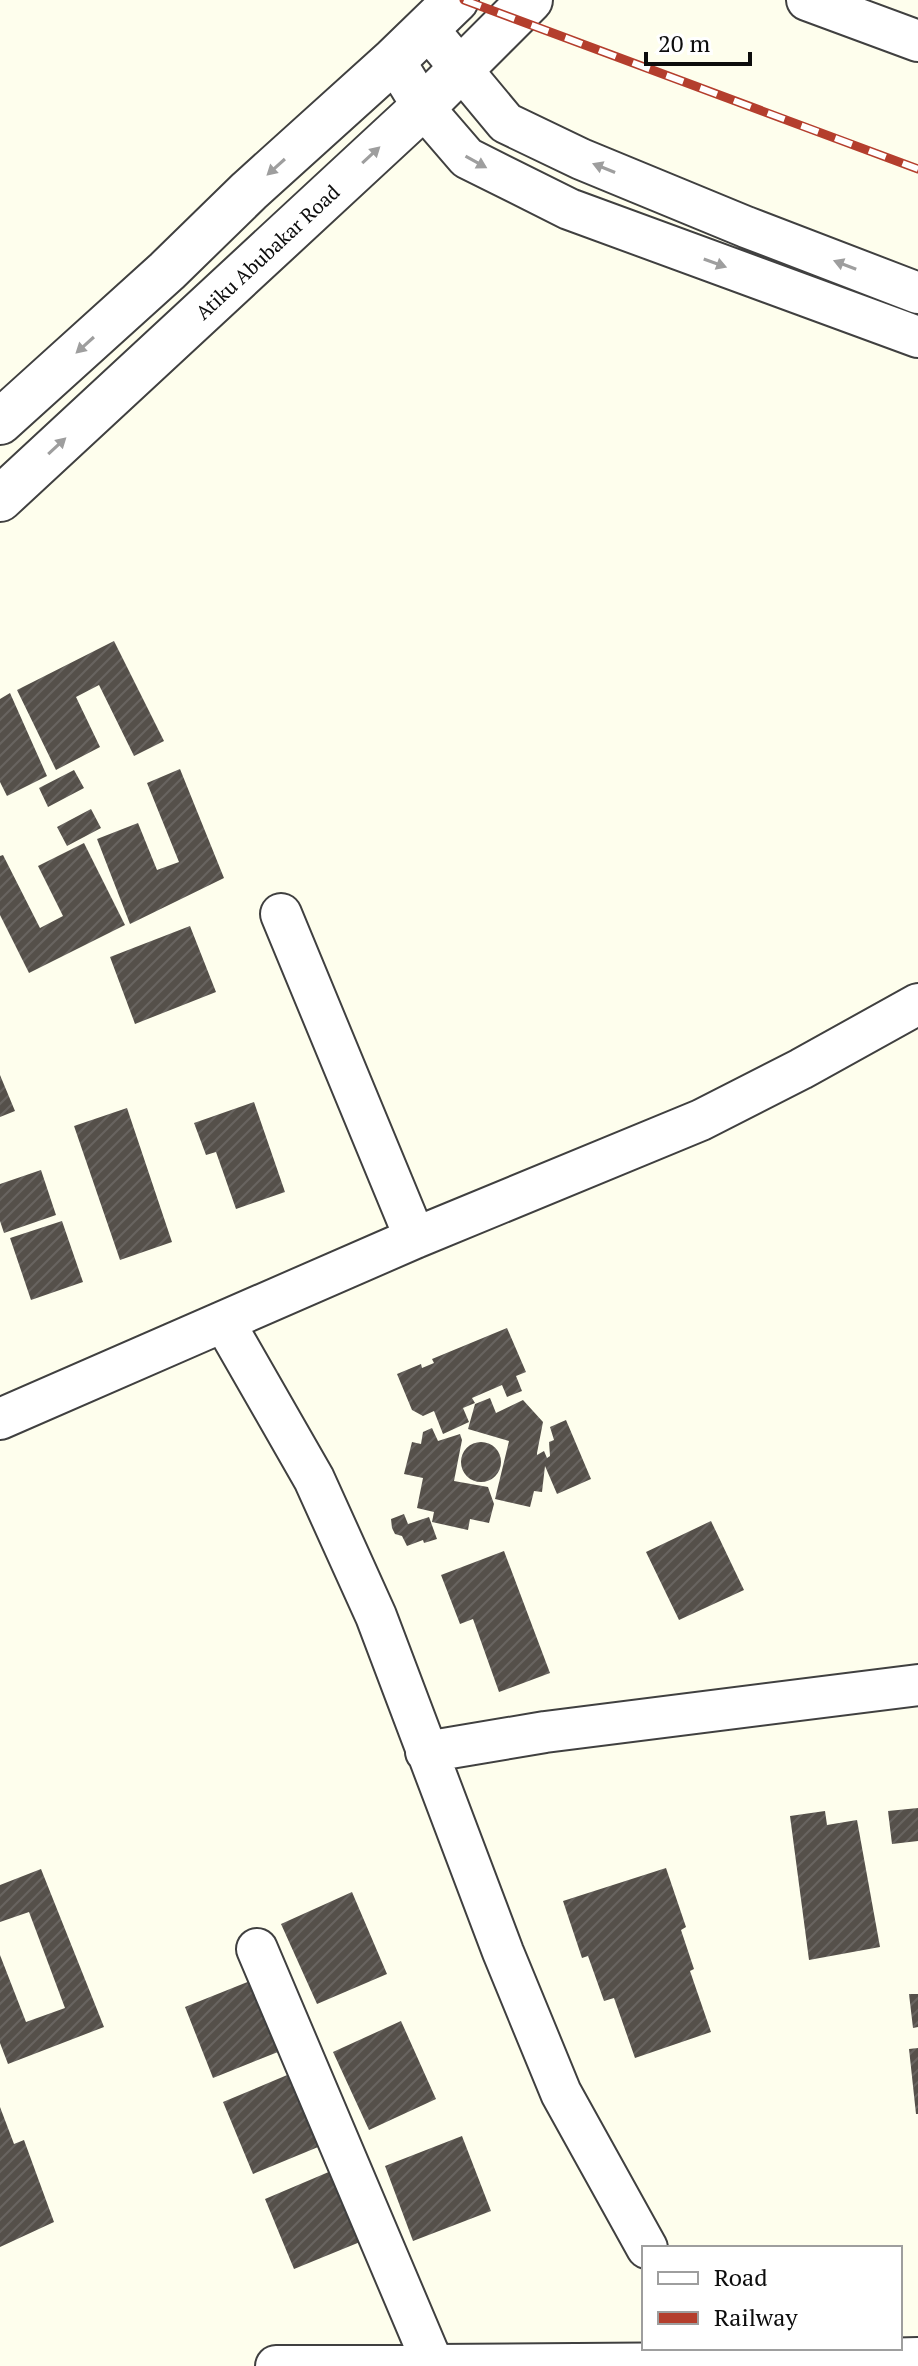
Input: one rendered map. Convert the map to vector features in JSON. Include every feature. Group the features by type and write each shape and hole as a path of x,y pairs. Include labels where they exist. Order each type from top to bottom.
{"street":[{"name":"Atiku Abubakar Road","path":"0,499 423,107 530,0"},
{"path":"807,0 918,41"},
{"path":"0,422 442,14 459,69 506,123 581,159 918,293"},
{"path":"394,60 423,107 467,158 569,209 918,337"},
{"path":"281,914 415,1238"},
{"path":"0,1419 415,1238 701,1120 918,1004"},
{"path":"224,1322 314,1479 376,1616 503,1952 561,2093 646,2246"},
{"path":"426,1752 545,1732 918,1685"},
{"path":"257,1949 433,2364"},
{"path":"276,2366 708,2356 918,2358"}],"building":[{"path":"114,641 164,741 134,756 99,685 76,697 100,747 56,770 17,690"},
{"path":"10,693 47,776 7,796 0,782 0,699"},
{"path":"180,769 224,878 130,924 97,839 138,823 157,870 179,862 147,783"},
{"path":"74,770 84,788 48,807 39,788"},
{"path":"91,809 101,828 67,846 57,827"},
{"path":"84,843 125,925 29,973 0,915 0,856 3,855 40,928 63,916 38,866"},
{"path":"190,926 216,992 135,1024 110,957"},
{"path":"0,1075 15,1111 0,1117"},
{"path":"254,1102 285,1192 236,1209 216,1152 206,1155 194,1123"},
{"path":"127,1108 172,1242 120,1260 74,1126"},
{"path":"41,1170 56,1215 4,1233 0,1221 0,1184"},
{"path":"62,1221 83,1282 31,1300 10,1238"},
{"path":"507,1328 526,1372 516,1376 522,1391 507,1397 502,1385 472,1398 475,1403 463,1408 469,1422 443,1434 434,1411 423,1416 412,1410 397,1374 421,1364 422,1368 434,1363 432,1359"},
{"path":"490,1398 496,1413 523,1400 543,1422 537,1455 544,1451 547,1458 550,1456 549,1442 554,1440 550,1427 566,1420 591,1479 557,1494 545,1466 542,1492 534,1491 530,1507 495,1499 509,1441 468,1429 475,1404"},
{"path":"432,1428 438,1441 460,1434 462,1440 454,1481 488,1487 494,1504 489,1523 470,1519 468,1530 432,1522 434,1512 417,1508 423,1478 404,1474 412,1442 421,1444 423,1432"},
{"path":"481,1442 495,1448 501,1462 495,1476 481,1482 467,1476 461,1462 467,1448"},
{"path":"404,1514 408,1524 429,1517 437,1539 407,1546 402,1536 395,1534 391,1519"},
{"path":"711,1521 744,1590 679,1620 646,1552"},
{"path":"504,1551 550,1673 499,1692 473,1619 460,1624 441,1575"},
{"path":"918,1808 918,1841 892,1844 888,1811"},
{"path":"825,1811 827,1825 857,1820 880,1947 809,1960 790,1816"},
{"path":"666,1868 686,1927 681,1930 694,1969 690,1971 711,2032 635,2058 614,1998 604,2001 588,1956 582,1958 563,1901"},
{"path":"41,1869 104,2027 8,2064 0,2043 0,1955 26,2022 65,2008 29,1912 0,1922 0,1885"},
{"path":"352,1892 387,1974 317,2004 281,1924"},
{"path":"250,1981 278,2052 213,2078 185,2007"},
{"path":"909,1994 918,1994 918,2027 913,2028"},
{"path":"401,2021 436,2099 369,2130 333,2052"},
{"path":"918,2048 918,2114 916,2114 909,2049"},
{"path":"292,2073 323,2145 253,2174 223,2102"},
{"path":"0,2107 14,2144 24,2140 54,2222 0,2247"},
{"path":"462,2136 491,2211 413,2241 385,2166"},
{"path":"331,2171 360,2242 294,2269 265,2199"}],"railway":[{"path":"464,0 918,169"}]}
